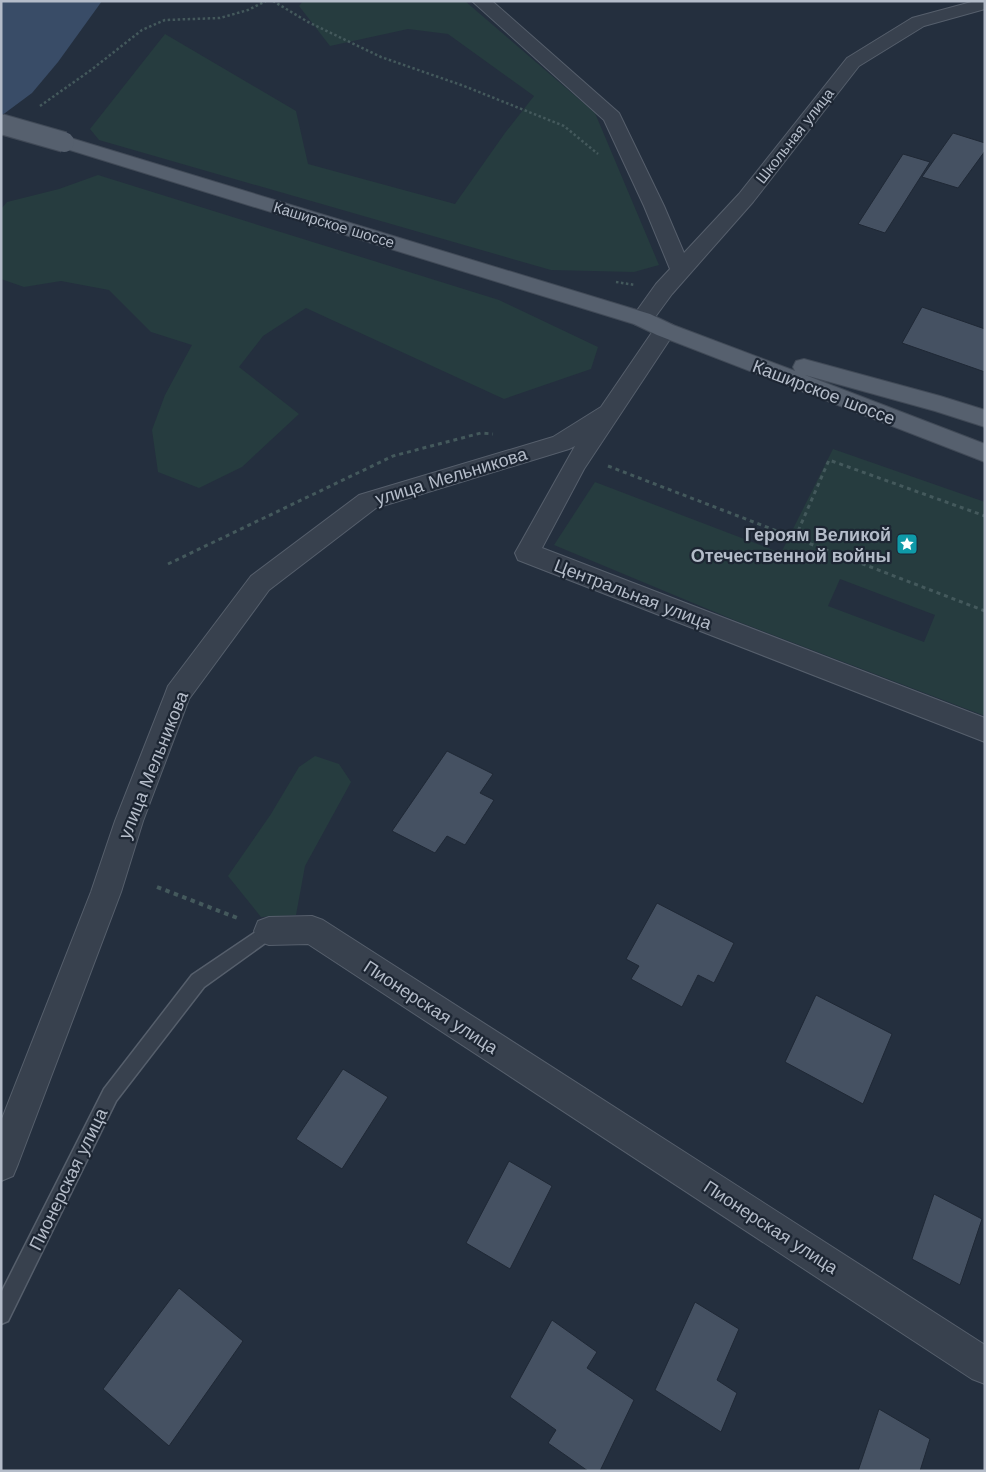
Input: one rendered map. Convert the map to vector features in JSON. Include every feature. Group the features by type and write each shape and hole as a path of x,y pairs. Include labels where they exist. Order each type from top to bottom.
{"main road":[{"name":"Каширское шоссе","path":"1,124 642,319 665,330 985,453"},
{"name":"Каширское шоссе","path":"665,330 940,404 985,419"}],"street":[{"path":"481,1 612,117 654,206 681,270"},
{"name":"Школьная улица","path":"642,319 681,270 746,198 853,62 918,22 985,4"},
{"name":"Центральная улица","path":"665,330 575,464 526,553 985,730"},
{"name":"улица Мельникова","path":"1,1164 106,892 129,821 178,694 260,583 368,501 560,442 611,412"},
{"name":"Пионерская улица","path":"269,931 312,930 985,1366"}],"lane":[{"name":"Пионерская улица","path":"1,1314 110,1095 198,981 269,931"}],"path":[{"path":"36,111 42,104 91,70 142,30 165,20 220,18 248,10 266,1"},
{"path":"273,1 308,22 381,57 464,86 564,126 599,155"},
{"path":"795,538 829,460 985,516"},
{"path":"607,465 985,611"},
{"path":"158,886 269,931"}],"green space":[{"path":"303,1 465,1 595,113 659,265 634,272 551,270 99,140 90,129 165,34 296,111 308,164 455,204 505,133 534,96 448,34 408,29 330,46 299,6"},
{"path":"98,175 499,300 598,347 591,369 504,399 306,308 263,336 239,367 299,414 242,467 199,488 158,472 152,430 165,395 192,345 151,332 109,290 61,281 24,287 1,279 1,209 7,202 59,189"},
{"path":"833,449 985,502 985,716 734,620 554,545 595,482 781,553","holes":["840,579 935,615 924,642 828,606"]},
{"path":"315,756 339,764 351,782 305,866 296,915 261,917 228,876 271,814 299,767"}],"water":[{"path":"1,1 102,1 58,62 32,93 1,116"}],"building":[{"path":"953,133 985,143 985,151 958,188 922,177"},
{"path":"903,154 930,162 885,233 858,224"},
{"path":"922,307 985,329 985,372 902,343"},
{"path":"447,751 493,774 480,793 494,800 465,845 447,836 435,853 392,831"},
{"path":"657,903 734,943 714,983 698,975 682,1007 631,979 639,966 626,959"},
{"path":"816,995 892,1034 863,1104 785,1062"},
{"path":"343,1069 388,1097 342,1169 296,1139"},
{"path":"509,1161 552,1186 510,1269 466,1243"},
{"path":"934,1194 982,1219 960,1285 912,1259"},
{"path":"179,1288 243,1341 169,1446 103,1389"},
{"path":"695,1302 739,1329 717,1380 737,1393 721,1432 655,1390"},
{"path":"552,1320 597,1352 587,1368 634,1400 600,1471 588,1471 548,1443 556,1430 510,1397"},
{"path":"879,1409 930,1439 920,1471 858,1471"}],"place":[{"name":"Героям Великой Отечественной войны","path":"907,544"}]}
